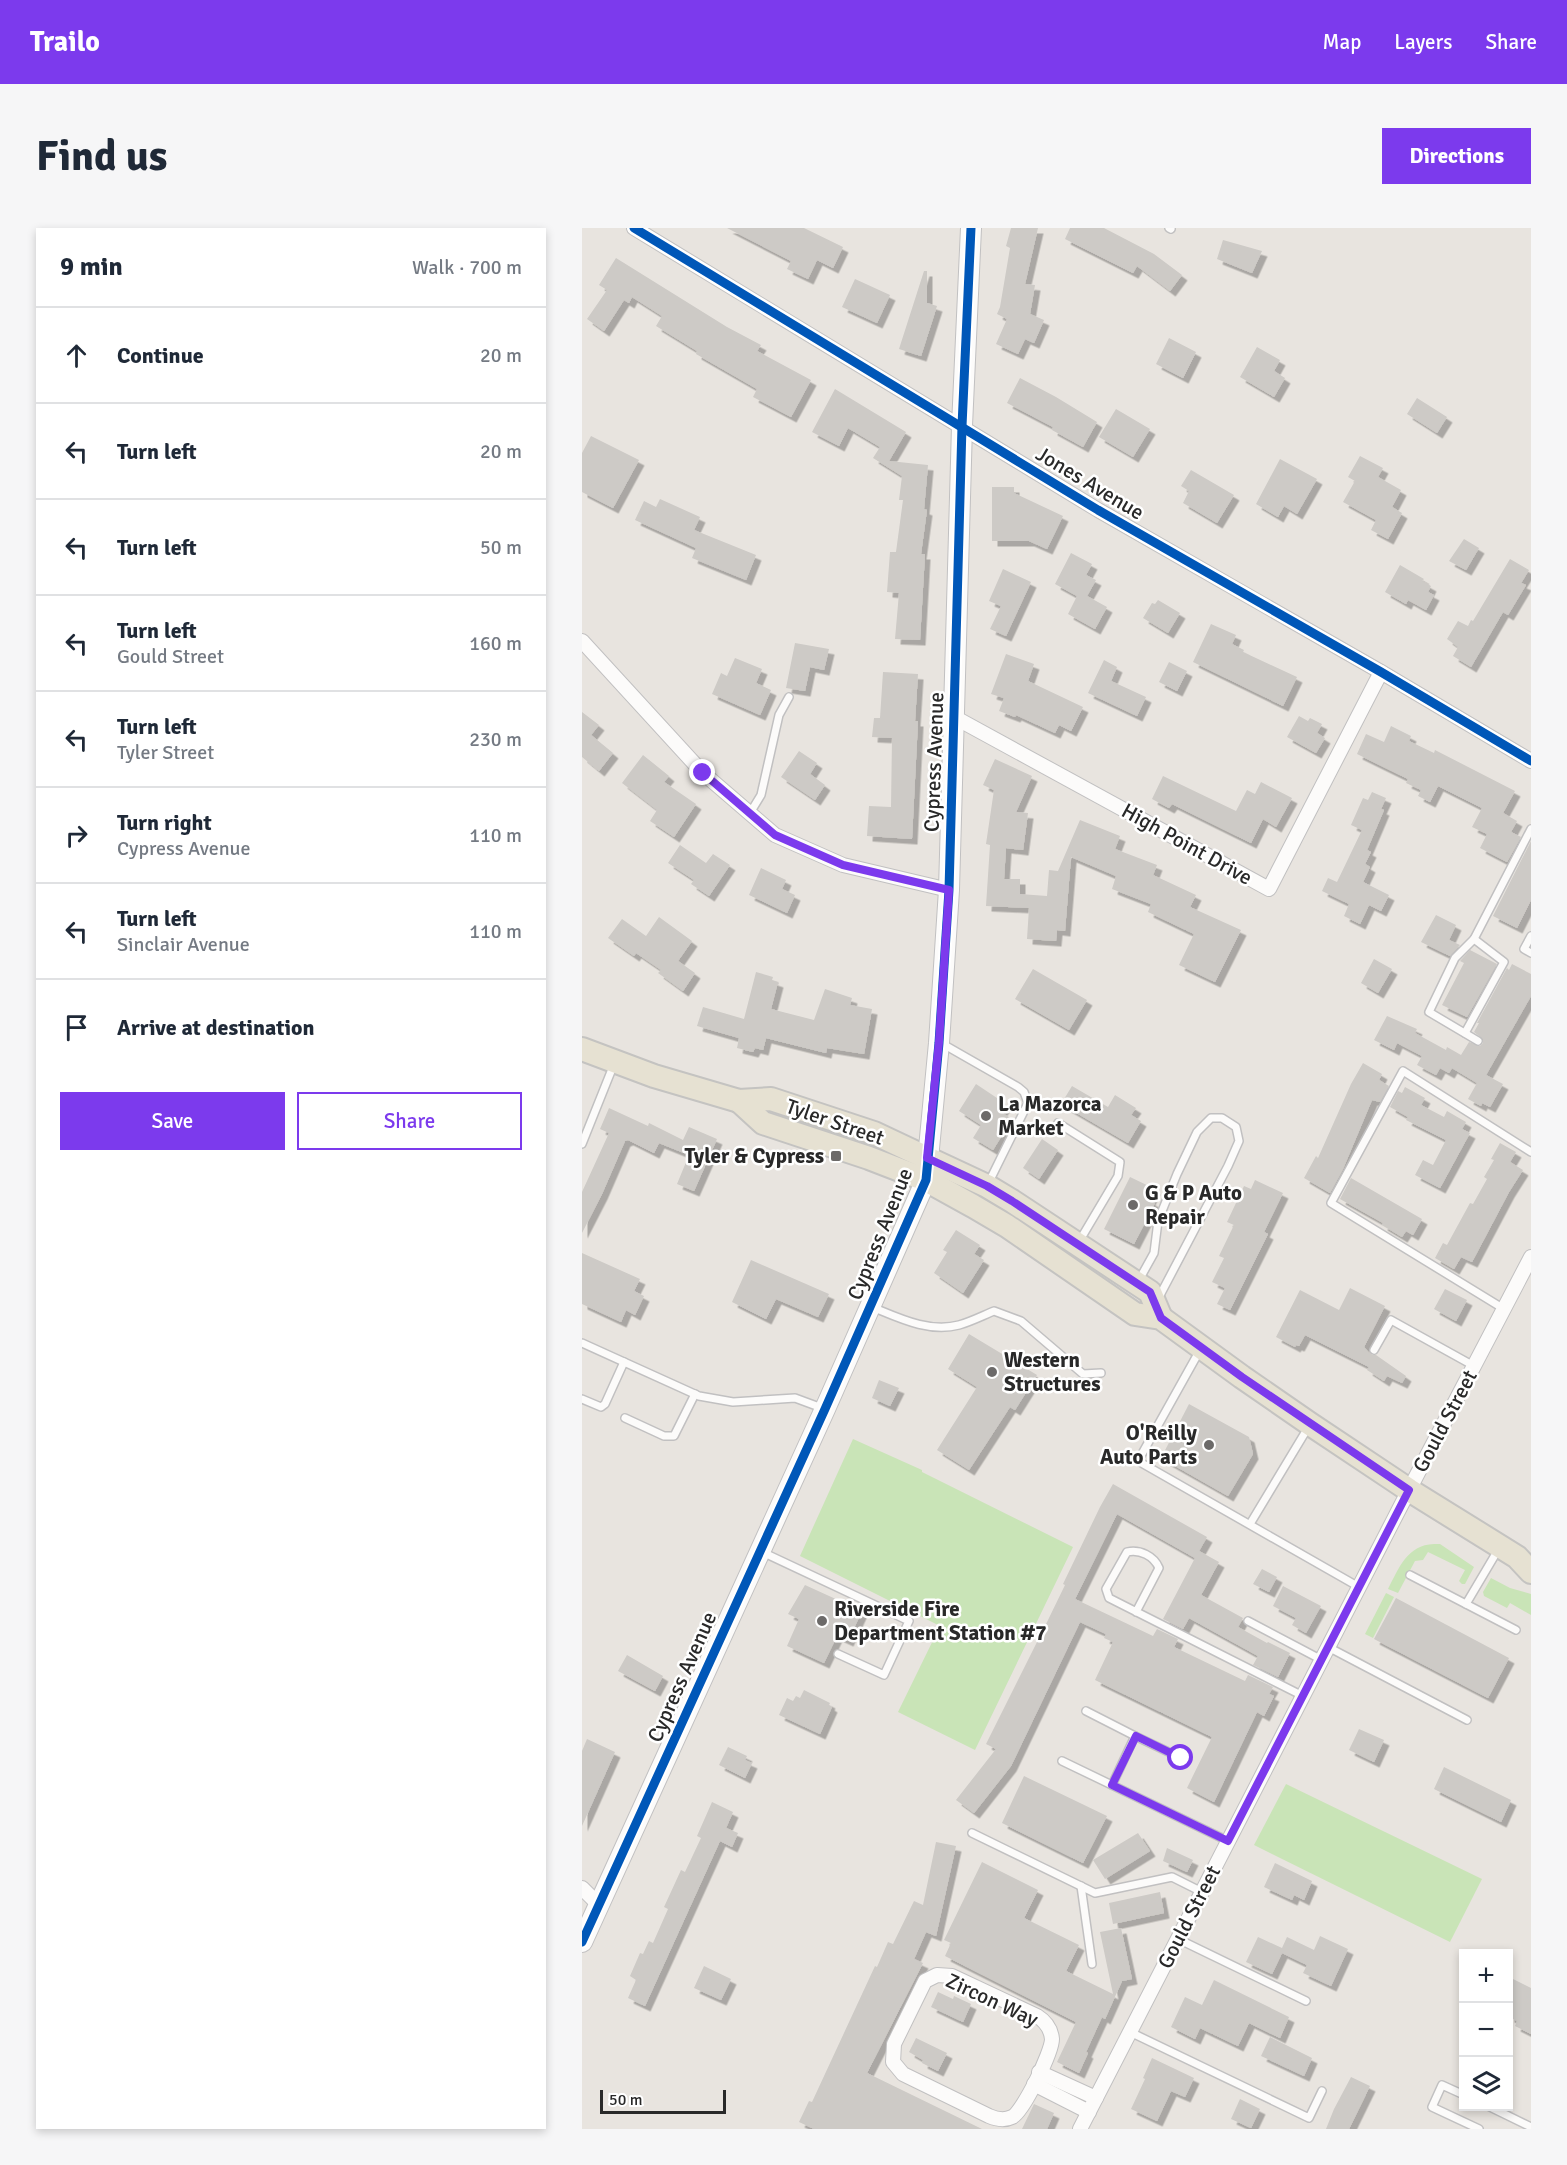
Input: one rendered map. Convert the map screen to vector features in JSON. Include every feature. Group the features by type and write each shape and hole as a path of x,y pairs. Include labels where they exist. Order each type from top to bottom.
{"main road":[{"name":"Tyler Street","path":"582,1049 654,1076 739,1101 771,1099 874,1133 987,1186 1150,1292 1158,1311 1201,1348 1409,1490 1520,1558"},
{"name":"Tyler Street","path":"739,1101 763,1123 869,1158 926,1180 1007,1226 1135,1314 1158,1311"}],"street":[{"name":"Jones Avenue","path":"634,228 1098,510 1531,761"},
{"name":"Cypress Avenue","path":"582,1942 825,1409 926,1180 939,1042 949,890 962,426 971,228"},
{"path":"582,641 703,773 775,835 843,865 949,890"},
{"name":"High Point Drive","path":"954,717 1269,889 1381,672"},
{"name":"Gould Street","path":"1080,2129 1324,1653 1531,1257"},
{"path":"582,1888 599,1905"},
{"name":"Zircon Way","path":"942,1974 952,1976 1037,2016 1050,2031 1051,2043 1036,2078 1020,2110 1010,2118 999,2119 988,2116 906,2076 896,2066 892,2056 894,2044 925,1981 942,1974"},
{"path":"1036,2078 1096,2098"},
{"path":"1036,2078 1089,2112"}],"lane":[{"path":"750,813 761,795 779,715 789,697"},
{"path":"1478,1041 1429,1012 1455,958 1474,939 1531,829"},
{"path":"1531,936 1524,949 1531,953"},
{"path":"1465,1033 1504,962 1474,939"},
{"path":"939,1042 1018,1087 1027,1098 1028,1103 987,1186"},
{"path":"582,1144 615,1062"},
{"path":"1504,1309 1331,1203 1403,1071 1531,1152"},
{"path":"1137,1284 1154,1253 1158,1221 1197,1132 1211,1118 1222,1118 1236,1127 1239,1141 1158,1311"},
{"path":"1058,1123 1120,1162 1118,1176 1078,1245"},
{"path":"870,1306 907,1322 934,1327 957,1326 994,1311 1021,1322 1083,1374 1101,1373"},
{"path":"1374,1350 1391,1320 1474,1366"},
{"path":"582,1343 695,1394 733,1401 795,1398 825,1409"},
{"path":"1201,1348 1138,1461 1359,1587"},
{"path":"582,1399 602,1407 624,1362"},
{"path":"625,1418 664,1436 674,1436 695,1394"},
{"path":"1250,1524 1310,1424"},
{"path":"1136,1612 1159,1568 1156,1560 1136,1550 1127,1552 1106,1589 1109,1598 1136,1612 1303,1696"},
{"path":"760,1551 909,1621 884,1675 838,1654"},
{"path":"1466,1605 1520,1558"},
{"path":"1410,1575 1515,1630"},
{"path":"1248,1621 1324,1653 1467,1720"},
{"path":"1086,1711 1181,1758"},
{"path":"1112,1785 1136,1736"},
{"path":"1062,1761 1228,1841"},
{"path":"972,1833 1095,1893 1172,1877 1202,1892"},
{"path":"1081,1886 1092,1964"},
{"path":"1178,1939 1306,2001"},
{"path":"1130,2032 1310,2118 1322,2091"},
{"path":"1459,2093 1442,2085 1432,2107 1479,2129"},
{"path":"1498,2111 1531,2127"}],"green space":[{"path":"853,1439 922,1470 1073,1547 975,1750 898,1712 940,1626 800,1556"},
{"path":"1440,1544 1474,1567 1465,1584 1459,1581 1465,1570 1428,1552 1423,1560 1415,1561 1398,1593 1388,1589 1410,1553 1425,1545"},
{"path":"1491,1578 1510,1588 1531,1594 1531,1615 1510,1603 1507,1608 1484,1596 1483,1592"},
{"path":"1386,1593 1394,1597 1373,1638 1365,1634"},
{"path":"1286,1784 1482,1879 1450,1942 1254,1845"}],"building":[{"path":"727,228 804,228 843,247 833,268 817,260 808,279 787,269 791,261"},
{"path":"1011,228 1038,228 1025,284 1035,285 1030,314 1044,320 1034,343 1025,339 1018,354 996,344 1007,319 997,314 1010,248 1006,246"},
{"path":"1070,228 1104,228 1154,254 1182,275 1170,291 1137,266 1133,273 1065,239"},
{"path":"1223,240 1262,251 1252,273 1217,259"},
{"path":"616,258 727,327 761,345 757,351 811,380 791,417 753,397 757,389 696,354 697,351 656,326 662,316 632,297 629,303 624,300 604,331 587,319 607,290 599,285"},
{"path":"924,271 927,271 927,303 937,306 921,356 899,349"},
{"path":"855,279 890,295 877,323 842,307"},
{"path":"1169,338 1196,352 1183,378 1156,364"},
{"path":"1257,347 1280,360 1274,371 1285,378 1274,397 1240,377"},
{"path":"1020,378 1097,422 1083,447 1052,430 1053,427 1007,403"},
{"path":"835,389 906,432 889,461 928,465 924,509 927,510 921,554 925,554 920,640 895,639 899,593 887,592 890,552 896,552 903,500 899,500 902,476 873,458 880,447 848,428 839,446 812,432"},
{"path":"1417,398 1447,417 1437,433 1407,414"},
{"path":"1116,409 1150,429 1133,457 1099,437"},
{"path":"591,436 639,460 613,508 582,492 582,453"},
{"path":"1360,456 1383,468 1378,477 1401,490 1392,507 1402,513 1388,539 1371,530 1376,520 1343,502 1355,481 1348,477"},
{"path":"1280,459 1317,479 1297,514 1284,506 1278,517 1256,504"},
{"path":"1191,470 1234,495 1217,523 1183,503 1189,491 1181,486"},
{"path":"992,487 1014,487 1014,493 1063,516 1047,549 1029,541 992,541"},
{"path":"660,499 700,517 694,530 756,555 746,580 692,558 696,548 635,520 644,501 656,507"},
{"path":"1464,539 1479,548 1466,570 1449,561"},
{"path":"1071,553 1092,564 1086,575 1096,580 1087,596 1107,607 1095,629 1068,614 1077,596 1055,584"},
{"path":"1510,559 1529,570 1521,583 1526,585 1508,615 1503,612 1471,667 1453,656 1458,647 1447,639 1458,621 1468,626 1471,620 1473,621"},
{"path":"1400,565 1424,579 1422,581 1431,586 1428,592 1434,595 1426,610 1408,600 1406,604 1385,592"},
{"path":"1003,569 1031,582 1006,636 990,629 1001,606 989,601"},
{"path":"1158,600 1180,613 1168,633 1143,618 1152,603 1155,604"},
{"path":"1211,624 1236,635 1232,644 1244,650 1243,652 1297,677 1283,706 1193,662"},
{"path":"795,643 829,649 824,670 810,667 805,691 786,688"},
{"path":"1006,654 1034,664 1028,681 1083,707 1071,731 1059,725 1055,733 1016,715 1015,717 999,711 1004,698 991,694"},
{"path":"735,658 762,669 756,683 771,690 760,715 712,694 721,673 727,676"},
{"path":"1104,660 1117,667 1111,681 1146,697 1137,716 1088,693"},
{"path":"1169,662 1187,671 1177,691 1159,682"},
{"path":"883,672 918,674 912,839 867,836 869,806 891,807 892,738 872,737 874,718 880,718"},
{"path":"582,712 599,725 591,735 613,753 599,771 582,757"},
{"path":"1299,716 1322,724 1317,733 1325,738 1316,753 1287,737"},
{"path":"1391,726 1411,736 1409,741 1434,753 1435,750 1515,791 1503,813 1517,821 1511,832 1521,837 1507,862 1480,848 1487,834 1472,827 1482,808 1438,786 1430,802 1418,796 1421,790 1406,783 1408,779 1357,754 1366,734 1384,742"},
{"path":"799,751 817,763 810,774 825,785 815,800 781,777"},
{"path":"643,755 669,776 664,782 696,804 674,837 650,821 657,810 622,783"},
{"path":"995,759 1032,776 1016,812 1028,813 1023,850 1006,848 1004,879 1020,879 1020,894 1047,896 1049,870 1058,871 1080,820 1120,836 1115,849 1157,865 1153,875 1196,895 1190,907 1241,930 1215,982 1179,965 1194,934 1148,912 1151,904 1112,889 1116,876 1071,857 1065,931 1057,930 1056,941 1027,939 1029,908 986,906 990,845 986,844 994,790 983,785"},
{"path":"1163,776 1236,811 1247,790 1255,794 1261,782 1292,798 1276,827 1263,819 1251,843 1172,804 1169,808 1152,799"},
{"path":"1372,792 1386,798 1381,809 1384,810 1367,850 1371,852 1365,864 1370,867 1363,882 1389,895 1381,911 1369,905 1360,924 1344,916 1349,904 1322,891 1328,878 1337,882 1362,830 1351,825 1363,798 1368,800"},
{"path":"1531,841 1531,900 1517,928 1493,916"},
{"path":"680,845 706,863 713,854 730,865 709,896 691,884 694,880 668,863"},
{"path":"761,868 786,880 782,889 795,895 787,913 749,895"},
{"path":"1436,915 1456,925 1449,940 1460,945 1450,956 1421,942"},
{"path":"659,917 692,941 678,961 695,973 683,991 658,973 661,970 636,953 634,956 608,938 622,919 646,936"},
{"path":"1470,950 1497,964 1467,1017 1442,1005 1464,963 1460,961"},
{"path":"1374,959 1392,969 1378,993 1361,983"},
{"path":"1512,964 1531,974 1531,996 1486,1075 1503,1084 1490,1107 1482,1103 1481,1106 1468,1099 1477,1083 1452,1068 1449,1073 1440,1068 1436,1075 1417,1065 1422,1056 1397,1043 1394,1050 1374,1040 1387,1016 1417,1029 1415,1033 1446,1050 1447,1047 1461,1055 1469,1042 1480,1046 1483,1039 1474,1032 1479,1023 1477,1023 1507,968 1509,970"},
{"path":"1033,969 1087,1000 1069,1030 1015,999"},
{"path":"756,972 773,977 772,980 778,982 771,1009 814,1020 825,989 852,998 850,1005 872,1009 864,1054 827,1048 826,1053 766,1038 763,1050 755,1048 753,1052 737,1048 739,1038 697,1026 703,1007 744,1019"},
{"path":"1363,1063 1382,1074 1379,1080 1389,1086 1380,1102 1372,1100 1343,1169 1330,1193 1304,1178 1316,1156 1318,1158 1351,1084"},
{"name":"La Mazorca Market","path":"976,1084 1006,1104 1001,1112 1012,1119 993,1150 973,1138 981,1125 959,1111"},
{"path":"1072,1086 1108,1107 1115,1095 1136,1108 1131,1115 1141,1121 1128,1143 1061,1104"},
{"path":"1405,1087 1425,1098 1421,1105 1444,1117 1447,1111 1466,1122 1462,1129 1470,1133 1440,1188 1415,1175 1423,1160 1433,1165 1446,1140 1406,1120 1408,1117 1390,1107 1398,1091 1402,1093"},
{"path":"609,1108 648,1126 649,1123 683,1140 689,1127 717,1139 694,1191 677,1184 689,1155 659,1143 654,1153 628,1140 625,1141 582,1233 582,1192 609,1133 600,1129"},
{"path":"1042,1139 1058,1150 1039,1179 1023,1168"},
{"path":"1500,1143 1516,1152 1510,1162 1523,1170 1472,1262 1461,1257 1454,1269 1435,1258 1443,1243 1447,1245 1470,1203 1473,1204 1487,1179 1484,1177 1494,1160 1491,1159"},
{"path":"1130,1177 1155,1189 1150,1200 1155,1203 1134,1244 1104,1229"},
{"path":"1351,1178 1422,1219 1413,1235 1406,1231 1402,1237 1382,1225 1383,1223 1340,1199"},
{"path":"1255,1180 1283,1193 1264,1232 1268,1234 1230,1310 1217,1304 1225,1288 1212,1282 1224,1258 1219,1256 1234,1225 1227,1222 1244,1186 1251,1189"},
{"path":"956,1230 980,1245 974,1254 984,1260 963,1293 934,1273 947,1252 943,1250"},
{"path":"582,1253 640,1279 634,1291 644,1296 635,1315 626,1310 621,1322 582,1304"},
{"path":"751,1260 829,1294 818,1317 776,1299 766,1319 732,1302"},
{"path":"1350,1288 1385,1306 1364,1347 1371,1355 1376,1355 1406,1376 1402,1383 1387,1376 1384,1381 1367,1370 1369,1367 1305,1335 1299,1346 1295,1347 1276,1337 1300,1290 1339,1310"},
{"path":"1445,1289 1467,1300 1456,1321 1434,1309"},
{"path":"969,1334 1037,1375 1015,1410 1010,1407 969,1470 937,1450 977,1387 948,1369"},
{"path":"879,1380 899,1388 890,1406 872,1398"},
{"name":"O'Reilly Auto Parts","path":"1189,1404 1249,1437 1253,1454 1228,1496 1161,1458"},
{"path":"1113,1484 1207,1537 1199,1551 1219,1562 1201,1595 1243,1618 1238,1627 1290,1653 1278,1677 1253,1665 1258,1656 1189,1618 1183,1629 1163,1619 1195,1558 1117,1514 1075,1599 1153,1636 1157,1629 1178,1639 1174,1647 1245,1681 1248,1675 1273,1687 1269,1694 1274,1696 1264,1716 1257,1712 1214,1802 1187,1788 1212,1737 1095,1680 1113,1642 1104,1638 1106,1634 1080,1622 1011,1766 974,1813 956,1800 996,1749 986,1744"},
{"path":"1262,1569 1277,1577 1269,1592 1253,1584"},
{"path":"805,1585 862,1611 848,1641 837,1636 824,1663 787,1646 799,1619 788,1614"},
{"path":"1283,1586 1321,1606 1306,1633 1292,1625 1296,1618 1273,1606"},
{"path":"1396,1598 1509,1658 1488,1698 1374,1639"},
{"path":"627,1655 663,1676 655,1691 618,1671"},
{"path":"804,1690 830,1703 832,1707 820,1734 779,1715 787,1698 793,1701 796,1696 800,1698"},
{"path":"1359,1729 1384,1740 1374,1762 1349,1750"},
{"path":"587,1739 615,1752 582,1826 582,1751"},
{"path":"728,1747 747,1756 745,1760 752,1763 745,1778 719,1765"},
{"path":"1444,1767 1511,1800 1501,1822 1434,1789"},
{"path":"1024,1776 1107,1816 1083,1863 1002,1823"},
{"path":"712,1802 733,1812 726,1828 738,1833 732,1847 720,1841 645,2006 628,1998 636,1980 630,1976 640,1953 643,1954 649,1941 653,1943 668,1909 664,1907 681,1870 685,1872 701,1838 697,1836"},
{"path":"1138,1833 1150,1851 1105,1879 1093,1860"},
{"path":"936,1842 956,1846 936,1936 926,1932 914,1959 923,1963 867,2073 982,2129 814,2129 799,2122 809,2101 812,2102 888,1942 893,1944 914,1901 923,1905"},
{"path":"1167,1848 1193,1860 1187,1872 1163,1861"},
{"path":"982,1862 1038,1890 1024,1918 1079,1945 1066,1971 1113,1994 1100,1932 1121,1928 1132,1979 1122,1981 1105,2019 1102,2017 1079,2073 1057,2062 1076,2022 945,1956 951,1943 944,1940"},
{"path":"1275,1863 1312,1881 1304,1900 1294,1895 1292,1900 1264,1887"},
{"path":"1160,1892 1164,1913 1113,1924 1109,1903"},
{"path":"1320,1936 1348,1949 1331,1986 1303,1973 1307,1965 1282,1953 1272,1974 1246,1962 1258,1937 1282,1948 1287,1937 1314,1950"},
{"path":"704,1966 731,1979 721,2000 694,1988"},
{"path":"1513,1979 1531,1988 1531,2034 1515,2026 1517,2021 1513,2019"},
{"path":"1214,1980 1289,2017 1280,2038 1249,2023 1238,2046 1200,2028 1195,2039 1171,2027 1185,1997 1202,2005"},
{"path":"938,1992 971,2004 963,2022 931,2007"},
{"path":"1270,2037 1312,2058 1304,2076 1261,2056"},
{"path":"916,2038 947,2053 938,2071 922,2063 923,2060 909,2052"},
{"path":"1152,2058 1194,2078 1185,2097 1171,2091 1157,2121 1131,2109"},
{"path":"1351,2077 1370,2086 1349,2129 1326,2129 1334,2109"},
{"path":"1240,2099 1260,2109 1251,2128 1231,2119"},
{"path":"1034,2104 1054,2113 1047,2129 1022,2129"}],"cycle path":[{"path":"634,228 1098,510 1531,761"},
{"path":"582,1942 825,1409 926,1180 939,1043 949,890 962,426 971,228"}],"place":[{"name":"La Mazorca Market","path":"986,1116"},
{"name":"Tyler & Cypress","path":"836,1156"},
{"name":"G & P Auto Repair","path":"1133,1205"},
{"name":"Western Structures","path":"992,1372"},
{"name":"O'Reilly Auto Parts","path":"1209,1445"},
{"name":"Riverside Fire Department Station #7","path":"822,1621"}],"route":[{"path":"703,773 775,835 843,865 949,890 939,1042 927,1158 987,1186 1012,1201 1150,1292 1161,1318 1242,1377 1409,1490 1228,1841 1112,1785 1136,1736 1181,1758"}]}
